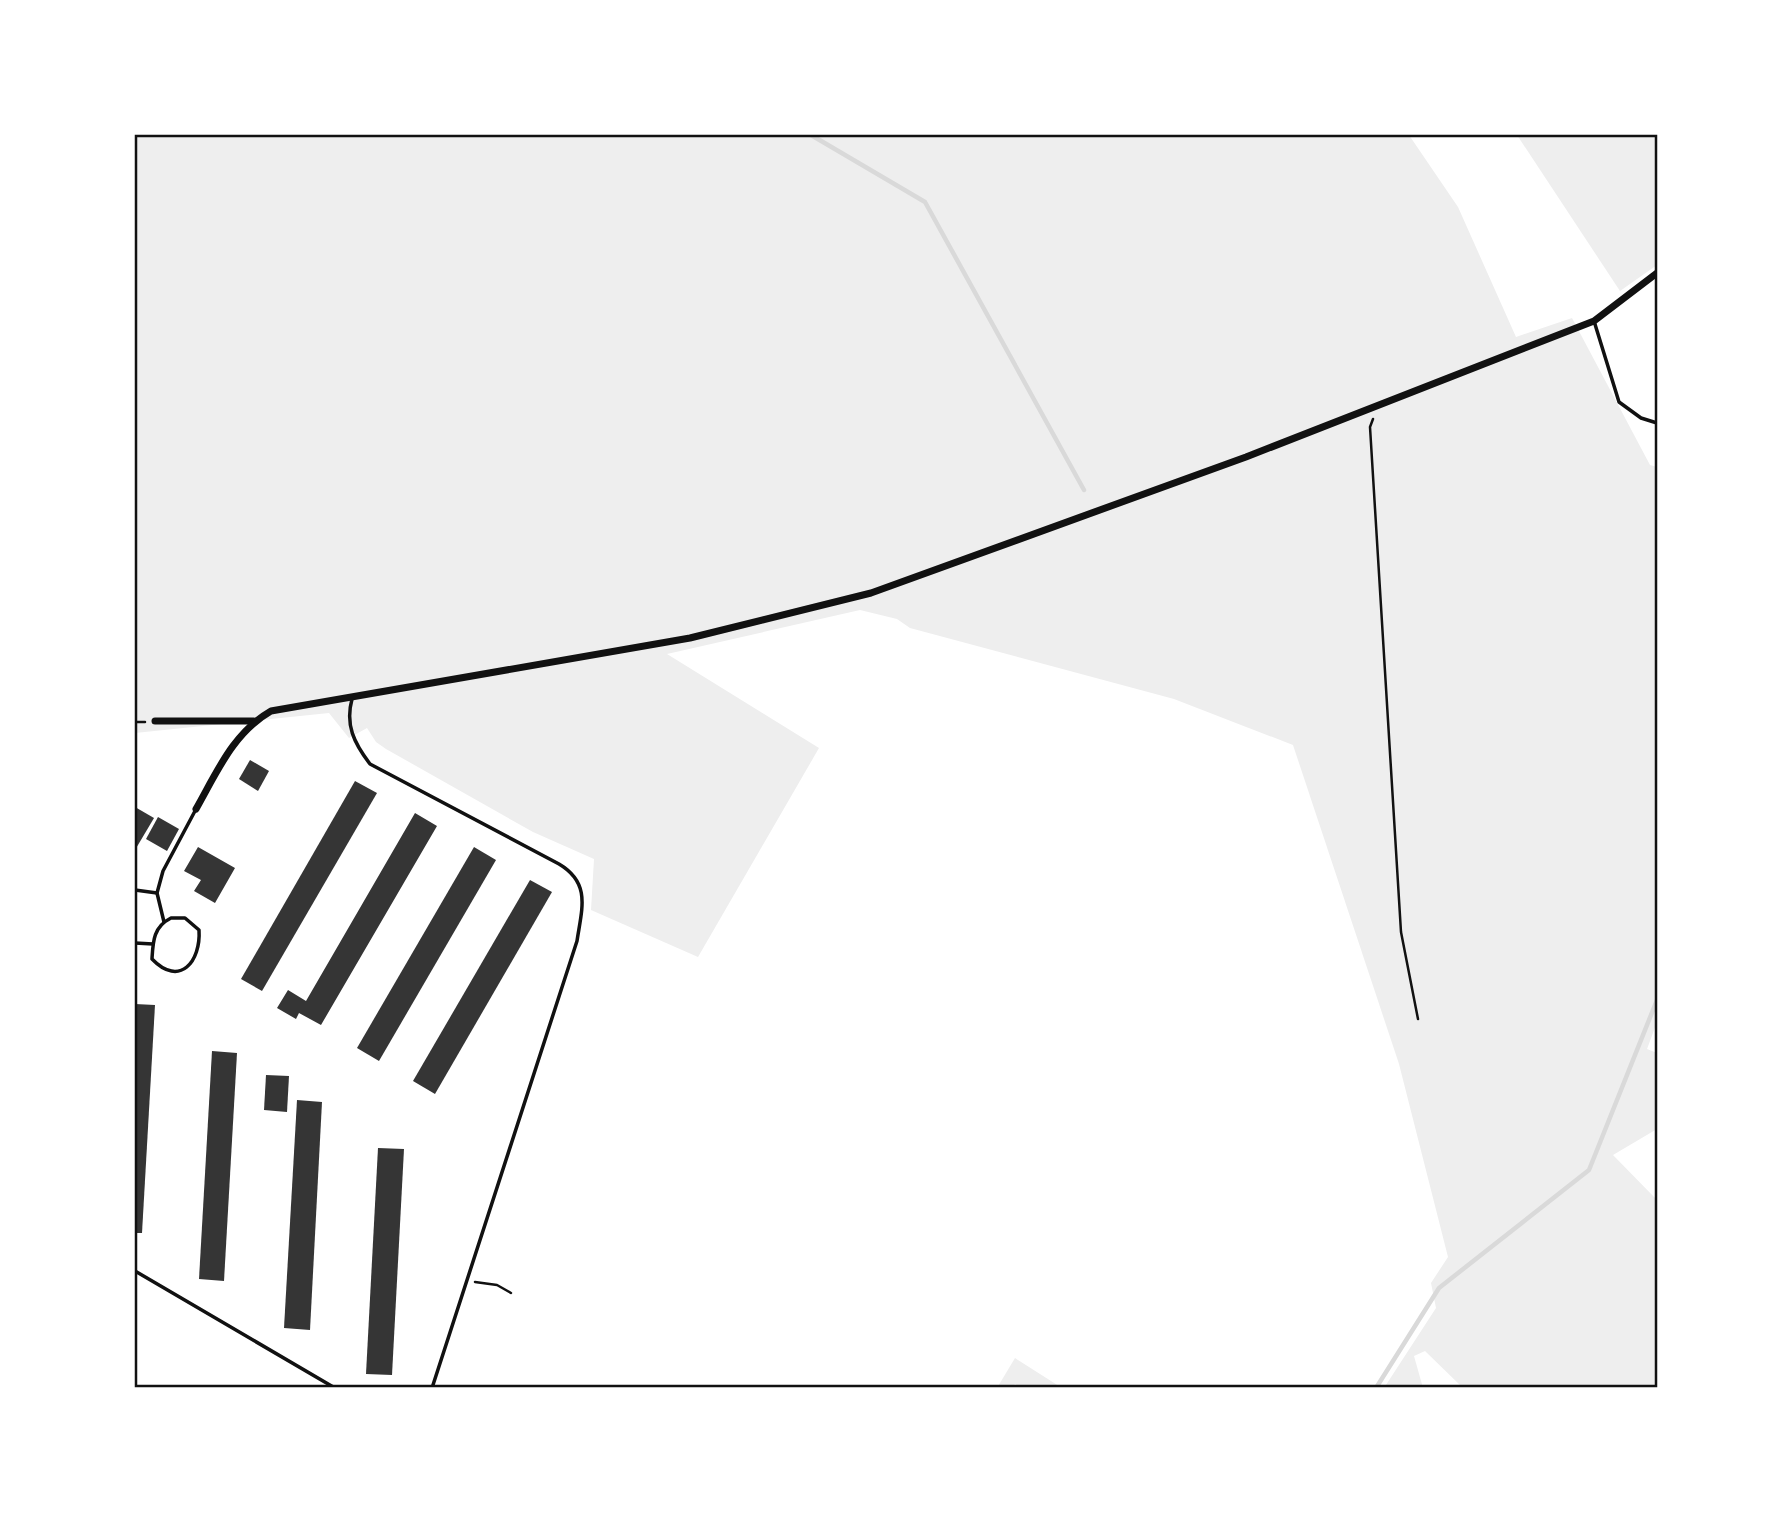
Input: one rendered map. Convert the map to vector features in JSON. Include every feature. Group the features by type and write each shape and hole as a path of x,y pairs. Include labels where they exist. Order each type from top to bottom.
{"street":[{"path":"196,809 238,736 254,721 271,711 690,638 871,593 1246,457 1594,321 1657,273"},
{"path":"155,721 254,721"}],"lane":[{"path":"1594,321 1603,360 1619,402 1641,418 1657,423"},
{"path":"352,699 348,714 350,730 356,746 370,764 575,873 581,888 576,941 432,1388"},
{"path":"164,922 158,893 163,871 196,809"},
{"path":"135,890 158,893"},
{"path":"185,918 199,930 200,947 194,960 182,970 168,971 152,959 153,944 153,936 164,922 185,918"},
{"path":"135,943 153,944"},
{"path":"135,1271 335,1388"}],"path":[{"path":"1378,405 1370,427 1401,932 1418,1018"},
{"path":"468,1281 497,1285 511,1293"}],"shaded area":[{"path":"135,135 1409,135 1458,207 1516,337 1572,318 1650,465 1657,467 1657,1022 1647,1049 1657,1053 1657,1129 1613,1155 1657,1200 1657,1388 1463,1388 1425,1351 1414,1356 1423,1388 1384,1388 1436,1308 1431,1283 1448,1257 1399,1064 1293,745 1174,699 910,628 897,619 860,610 667,654 819,748 698,957 591,910 594,859 533,832 386,749 376,742 367,728 349,738 329,713 135,733"},
{"path":"1517,135 1657,135 1657,265 1620,291"},
{"path":"1015,1358 1062,1388 1022,1388 1015,1384 1012,1388 997,1388"}],"building":[{"path":"250,760 269,771 258,791 239,779"},
{"path":"355,781 377,793 262,991 241,979"},
{"path":"135,807 154,818 135,850"},
{"path":"415,813 437,826 321,1025 299,1013 296,1019 277,1008 288,990 306,1001"},
{"path":"158,817 179,829 167,851 146,839"},
{"path":"198,847 235,868 215,903 194,891 201,880 184,871"},
{"path":"474,847 496,860 379,1061 357,1048"},
{"path":"530,880 552,892 435,1094 413,1081"},
{"path":"135,1004 155,1005 142,1233 135,1233"},
{"path":"212,1051 237,1053 224,1281 199,1279"},
{"path":"266,1075 289,1076 287,1112 264,1110"},
{"path":"297,1100 322,1102 310,1330 284,1328"},
{"path":"378,1148 404,1149 392,1375 366,1374"}],"waterway":[{"path":"811,135 925,202 1084,490"},
{"path":"1376,1388 1439,1288 1589,1170 1657,1000"}]}
